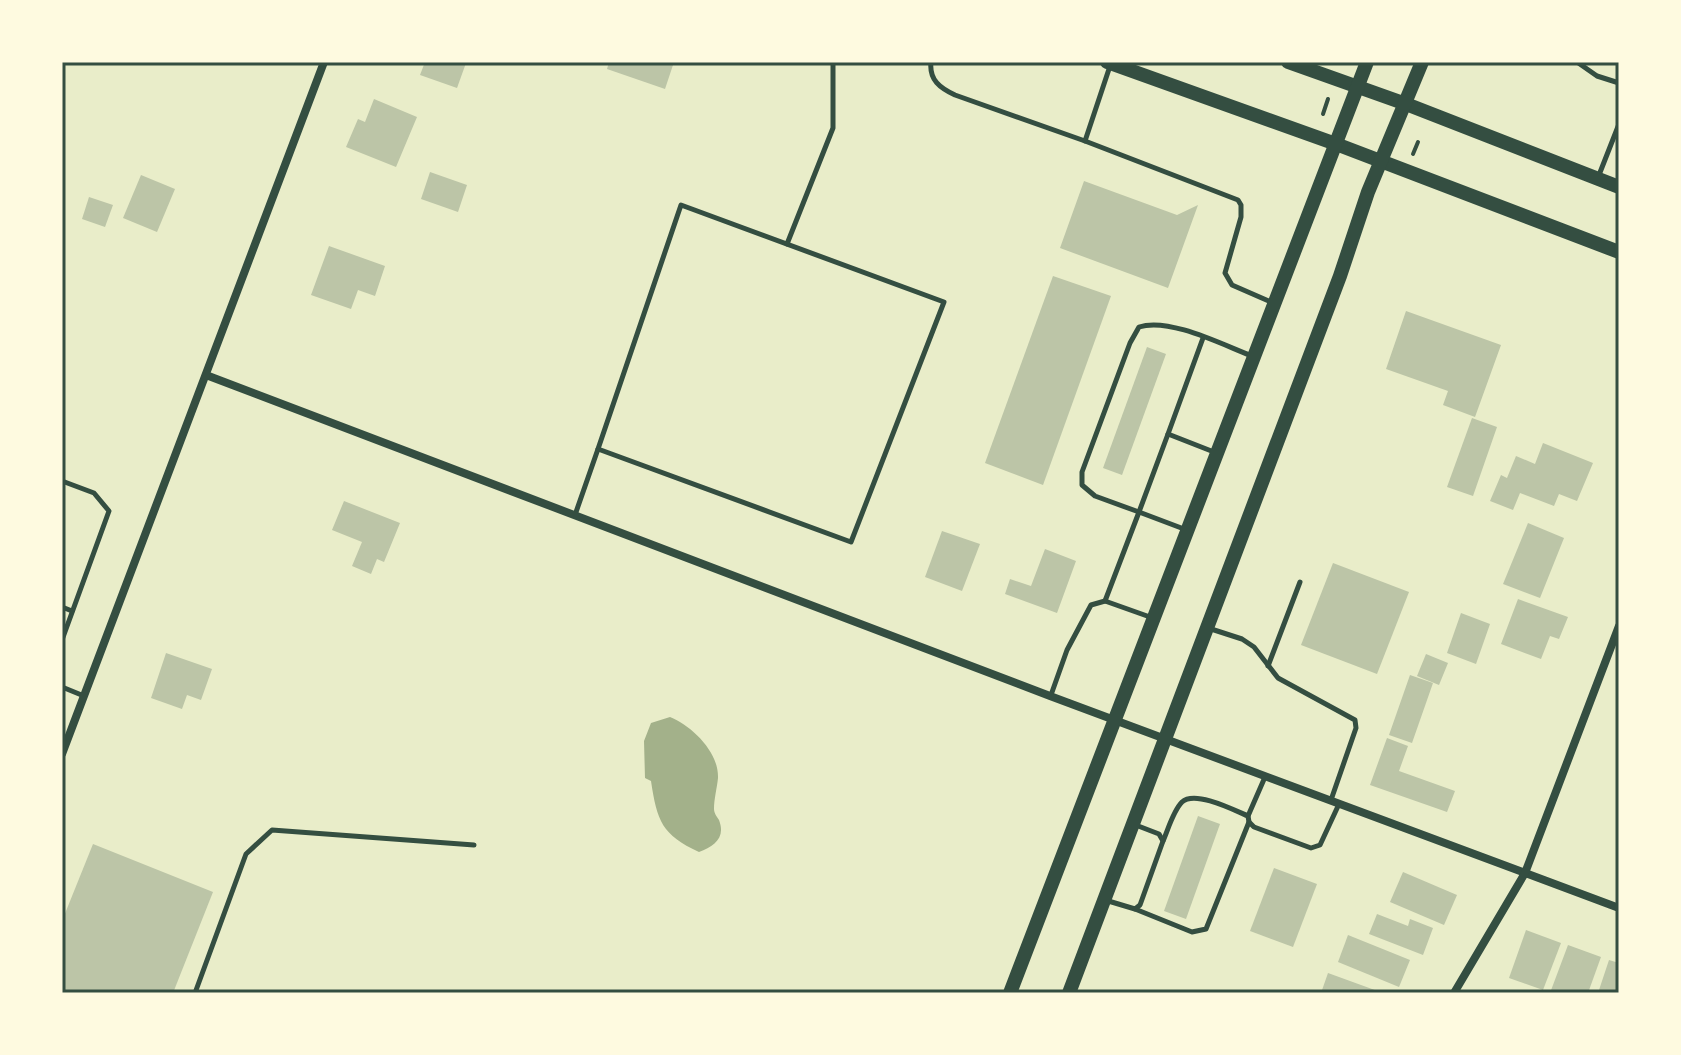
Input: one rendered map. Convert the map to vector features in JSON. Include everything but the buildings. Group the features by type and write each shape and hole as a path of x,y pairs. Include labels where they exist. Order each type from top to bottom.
{"main road":[{"path":"1288,62 1619,187"},
{"path":"1010,993 1367,62"},
{"path":"1069,993 1340,276 1380,161 1422,62"},
{"path":"1109,63 1336,144 1619,252"}],"street":[{"path":"62,754 324,62"},
{"path":"206,375 1163,739 1619,908"},
{"path":"1454,993 1525,873 1619,626"}],"lane":[{"path":"787,244 833,128 833,62"},
{"path":"931,62 931,76 944,90 1238,200 1241,217 1225,273 1232,285 1276,304"},
{"path":"1577,62 1597,76 1619,83"},
{"path":"1085,141 1109,63"},
{"path":"1598,178 1619,124"},
{"path":"575,516 681,205 944,302 851,542 598,449"},
{"path":"1189,531 1095,496 1082,485 1082,472 1130,343 1139,327 1151,323 1178,329 1255,357"},
{"path":"1105,601 1203,338"},
{"path":"1168,434 1218,454"},
{"path":"62,481 94,493 109,511 62,640"},
{"path":"1267,667 1300,582"},
{"path":"1050,696 1067,650 1091,605 1105,601 1155,619"},
{"path":"62,607 72,611"},
{"path":"1135,909 1140,905 1163,841 1181,803 1189,798 1199,798 1248,819 1254,827 1311,848 1320,845 1356,728 1355,720 1278,678 1254,647 1242,639 1206,627"},
{"path":"62,687 84,696"},
{"path":"1104,900 1192,932 1206,929 1265,777"},
{"path":"1132,824 1159,834 1163,841"},
{"path":"195,993 246,854 272,830 474,845"}],"path":[{"path":"1323,114 1328,99"},
{"path":"1411,159 1418,142"}],"shaded area":[{"path":"670,717 703,741 717,768 714,809 721,832 714,844 699,852 669,833 663,825 651,781 645,778 644,741 651,723"}]}
